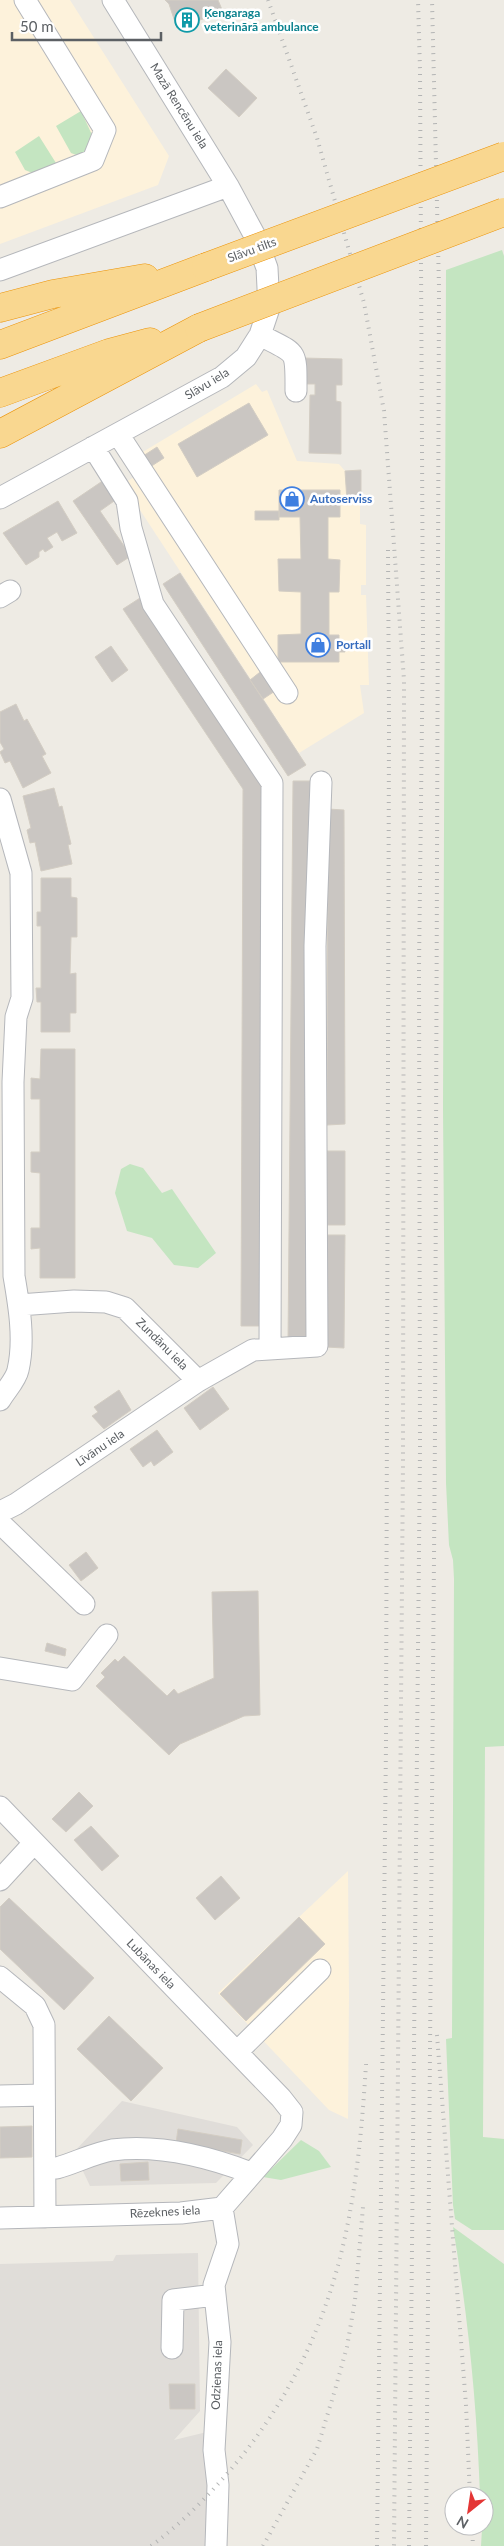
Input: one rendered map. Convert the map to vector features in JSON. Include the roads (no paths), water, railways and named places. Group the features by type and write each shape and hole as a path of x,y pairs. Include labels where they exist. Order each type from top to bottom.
{"highway":[{"name":"Slāvu tilts","path":"0,345 504,156"},
{"path":"4,392 108,353 199,328 504,212"},
{"path":"0,308 54,294 206,267"},
{"path":"0,434 199,328"}],"street":[{"path":"0,197 93,160 105,130 26,0"},
{"name":"Mazā Rencēnu iela","path":"113,0 228,186"},
{"path":"0,270 228,186"},
{"name":"Slāvu iela","path":"0,498 222,377 246,357 260,335 269,308 267,268 256,238 228,186"},
{"path":"260,335 293,352 296,358 296,391"},
{"path":"118,434 287,693"},
{"path":"94,447 127,501 131,528 153,604 272,783 270,1349"},
{"name":"Līvānu iela","path":"0,1512 16,1504 198,1381 252,1350 317,1346 315,946 321,782"},
{"path":"0,799 22,873 22,998 16,1017 13,1082 14,1276 19,1305 18,1371 0,1400"},
{"name":"Zundānu iela","path":"19,1305 82,1301 106,1302 125,1308 198,1381"},
{"path":"0,1523 84,1604"},
{"path":"0,1668 72,1680 107,1635"},
{"name":"Lubānas iela","path":"0,1808 237,2052 292,2112 291,2125 282,2139 251,2174"},
{"path":"0,1880 34,1843"},
{"path":"237,2052 320,1970"},
{"path":"0,1977 35,2006 44,2025 45,2217"},
{"path":"0,2096 44,2095"},
{"path":"58,2168 111,2150 152,2148 198,2156 251,2174 222,2208"},
{"name":"Rēzeknes iela","path":"0,2218 181,2213 222,2208"},
{"name":"Odzienas iela","path":"216,2546 218,2485 214,2450 220,2342 214,2285 228,2244 222,2208"},
{"path":"172,2348 173,2300 215,2295"}],"railway":[{"path":"268,0 317,138 364,303 384,411 404,680 403,1463 394,2546"},
{"path":"409,2546 420,1450 419,967 423,637 418,0"},
{"path":"426,2546 435,1433 439,287 432,0"},
{"path":"377,2546 386,1744 388,549"},
{"path":"437,2035 466,2405 470,2486"},
{"path":"151,2546 199,2504 242,2456 275,2410 301,2364 321,2318 337,2270 348,2222 362,2119 366,2064"},
{"path":"263,2546 317,2449 335,2390 347,2347 355,2300 363,2207"},
{"path":"472,2536 473,2546"}],"place":[{"name":"Ķengaraga veterinārā ambulance","path":"187,20"},
{"name":"Autoserviss","path":"292,499"},
{"name":"Portall","path":"318,645"}]}
